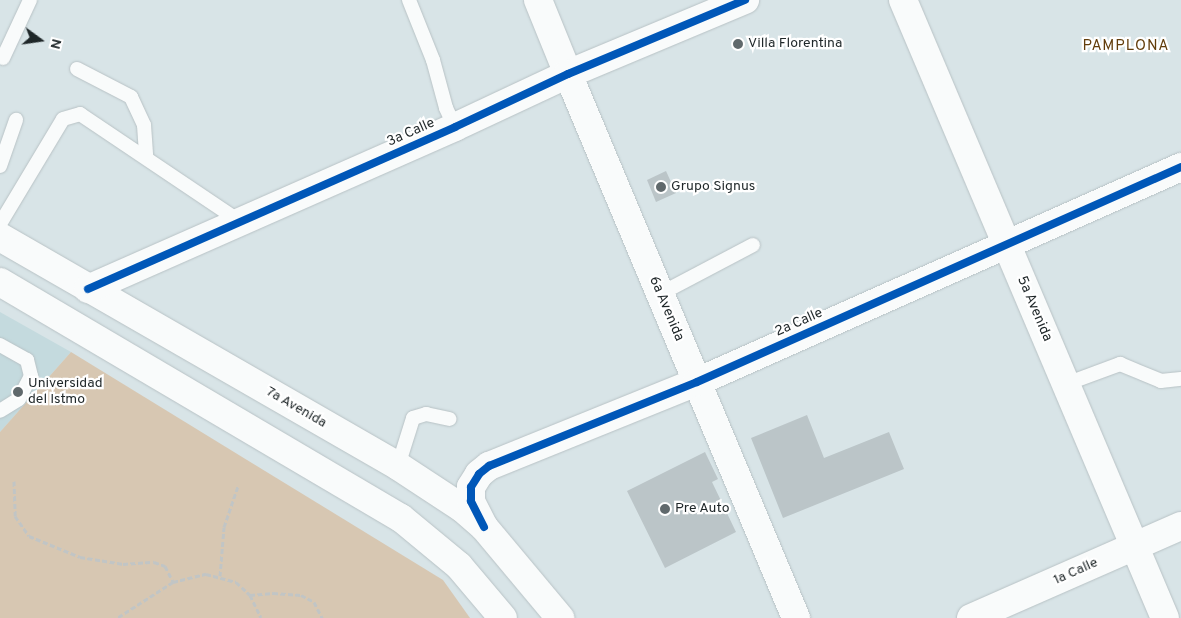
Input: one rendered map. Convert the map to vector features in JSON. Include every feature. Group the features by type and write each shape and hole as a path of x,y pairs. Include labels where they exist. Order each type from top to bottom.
{"street":[{"name":"6a Avenida","path":"538,0 796,618"},
{"name":"3a Calle","path":"88,289 455,127 568,74 745,0"},
{"name":"5a Avenida","path":"903,0 1165,618"},
{"name":"2a Calle","path":"484,527 470,501 471,487 479,474 489,466 697,382 1181,167"},
{"name":"7a Avenida","path":"0,237 398,466 462,508 484,527 560,618"},
{"path":"0,282 401,518 459,566 503,618"},
{"name":"1a Calle","path":"971,618 1181,526"}],"lane":[{"path":"3,58 30,0"},
{"path":"410,0 434,60 446,108 455,127"},
{"path":"77,70 131,97 144,125 146,157"},
{"path":"0,224 63,119 71,115 80,114 241,222"},
{"path":"0,166 16,120"},
{"path":"660,294 753,245"},
{"path":"0,345 27,360 31,376 19,399 0,411"},
{"path":"1066,384 1120,364 1161,381 1181,379"},
{"path":"398,466 413,418 426,414 449,419"}],"path":[{"path":"14,480 15,516 30,536 80,557 123,564 154,562 165,566 172,582"},
{"path":"220,576 224,527 238,486"},
{"path":"117,618 172,582 206,574 220,576 236,582 250,595 261,618"},
{"path":"250,595 272,593 301,596 314,602 322,618"}],"shaded area":[{"name":"Universidad del Istmo","path":"0,312 71,352 0,432"},
{"path":"71,352 443,580 470,618 0,618 0,432"}],"building":[{"name":"Grupo Signus","path":"666,171 676,193 656,202 647,180"},
{"path":"807,415 824,458 889,432 904,469 783,518 751,438"},
{"name":"Pre Auto","path":"705,452 718,479 712,482 736,532 665,568 627,491"}],"cycle path":[{"path":"88,289 455,127 568,74 745,0"},
{"path":"484,527 471,501 471,487 479,474 489,466 697,382 1181,167"}],"place":[{"name":"Villa Florentina","path":"738,44"},
{"name":"Grupo Signus","path":"661,187"},
{"name":"Universidad del Istmo","path":"18,392"},
{"name":"Pre Auto","path":"665,509"}],"district":[{"name":"PAMPLONA","path":"1126,47"}]}
